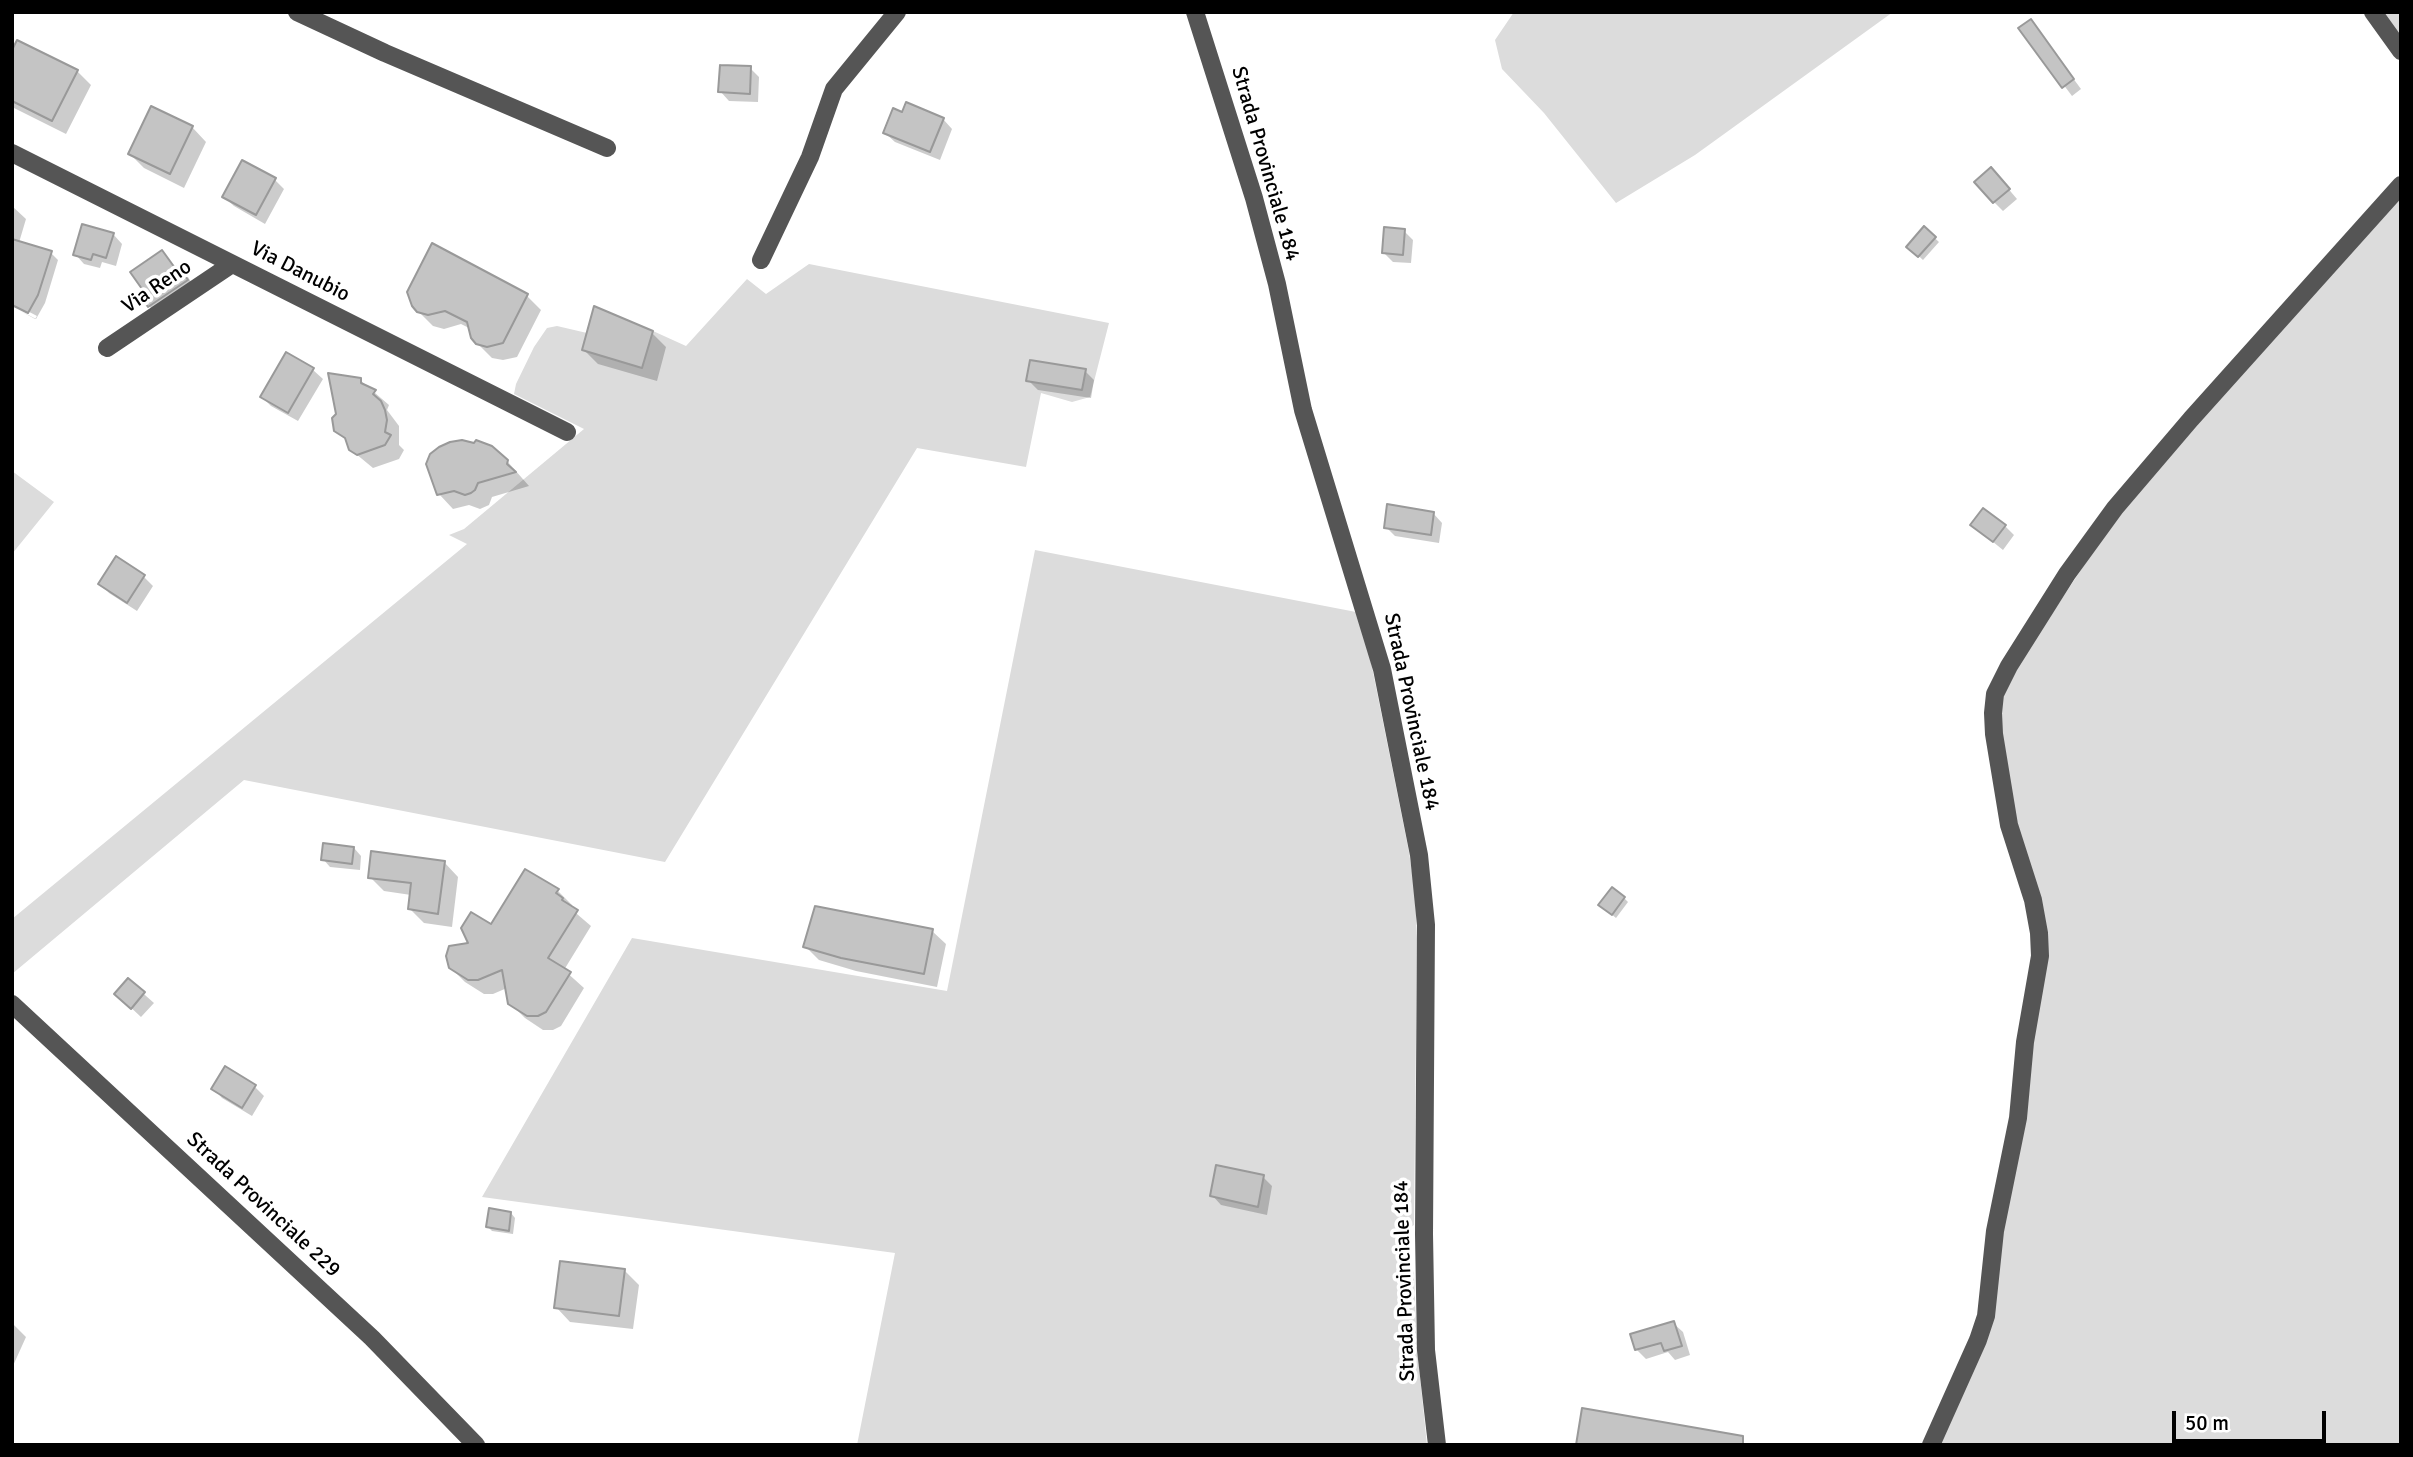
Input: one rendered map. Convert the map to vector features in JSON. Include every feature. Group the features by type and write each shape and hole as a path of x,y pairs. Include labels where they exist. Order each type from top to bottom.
{"street":[{"path":"296,12 397,59 607,148"},
{"path":"761,260 810,157 834,89 897,12"},
{"name":"Strada Provinciale 184","path":"1195,12 1257,210 1303,410 1382,669 1419,855 1426,925 1426,1350 1437,1445"},
{"path":"2372,12 2401,51"},
{"name":"Via Danubio","path":"12,153 567,432"},
{"path":"1931,1445 1986,1316 1995,1231 2018,1118 2025,1042 2040,956 2033,900 2007,812 1994,734 1995,694 2009,666 2067,574 2115,508 2401,185"},
{"name":"Via Reno","path":"107,348 232,264"},
{"name":"Strada Provinciale 229","path":"12,1004 372,1338 476,1445"}],"shaded area":[{"path":"1514,12 1893,12 1695,155 1616,203 1544,113 1502,69 1495,40"},
{"path":"2378,12 2401,12 2401,43"},
{"path":"2401,195 2401,1445 1940,1445 1986,1338 2048,945 2017,828 2002,740 2001,704 2006,683 2118,514"},
{"path":"809,264 1109,323 1090,397 1072,402 1041,393 1026,467 917,448 665,862 244,780 12,974 12,919 467,544 449,535 464,529 584,429 514,394 534,347 547,328 557,326 587,333 582,350 642,368 653,331 686,346 747,279 766,294"},
{"path":"12,471 54,502 12,554"},
{"path":"1035,550 1356,612 1370,657 1415,892 1417,939 1414,1225 1398,1236 1399,1256 1414,1272 1417,1347 1427,1445 857,1445 895,1253 482,1197 632,938 947,991"}],"building":[{"path":"2031,19 2074,79 2062,88 2018,28"},
{"path":"17,40 78,70 52,121 12,101 12,50"},
{"path":"720,65 751,66 750,94 718,92"},
{"path":"906,102 944,118 930,152 883,133 893,108 902,112"},
{"path":"151,106 193,126 170,174 128,154"},
{"path":"242,160 276,178 256,215 222,197"},
{"path":"1991,167 2010,189 1993,203 1974,182"},
{"path":"82,224 114,233 106,258 93,254 91,260 73,255"},
{"path":"1924,226 1936,237 1918,257 1906,247"},
{"path":"1384,227 1405,229 1403,255 1382,253"},
{"path":"12,239 52,251 38,295 28,313 12,305"},
{"path":"432,243 528,294 503,343 487,347 476,344 471,338 467,322 445,311 428,315 417,312 412,306 407,292"},
{"path":"162,250 188,280 148,307 138,292 142,289 130,272"},
{"path":"594,306 653,331 642,368 582,350"},
{"path":"286,352 314,368 288,413 260,397"},
{"path":"1030,360 1086,369 1082,390 1026,381"},
{"path":"328,373 361,378 361,383 376,390 373,394 381,401 385,410 385,432 391,435 385,445 357,455 349,450 345,438 334,431 332,418 336,414"},
{"path":"462,440 474,443 476,440 492,446 508,460 507,464 516,472 478,483 475,490 465,495 454,491 437,495 426,464 430,454 450,442"},
{"path":"1387,504 1434,512 1431,535 1384,528"},
{"path":"1983,508 2006,525 1993,542 1970,525"},
{"path":"116,556 145,575 127,603 98,584"},
{"path":"323,843 354,847 352,864 321,860"},
{"path":"371,851 445,861 438,914 408,909 411,883 368,878"},
{"path":"525,869 559,889 556,893 562,900 578,910 548,958 571,972 546,1012 538,1016 527,1016 508,1004 502,970 478,980 468,980 449,968 446,956 449,946 468,943 461,928 471,912 491,924"},
{"path":"1612,887 1625,897 1612,915 1598,905"},
{"path":"815,906 933,929 924,974 841,958 803,947"},
{"path":"128,978 145,992 131,1009 114,994"},
{"path":"225,1066 256,1085 242,1108 211,1089"},
{"path":"1216,1165 1264,1175 1258,1207 1210,1196"},
{"path":"489,1208 511,1212 509,1231 486,1227"},
{"path":"560,1261 625,1269 619,1316 554,1308"},
{"path":"1674,1321 1682,1346 1664,1351 1661,1343 1635,1350 1630,1334"},
{"path":"1582,1408 1743,1436 1743,1445 1576,1445"}]}
